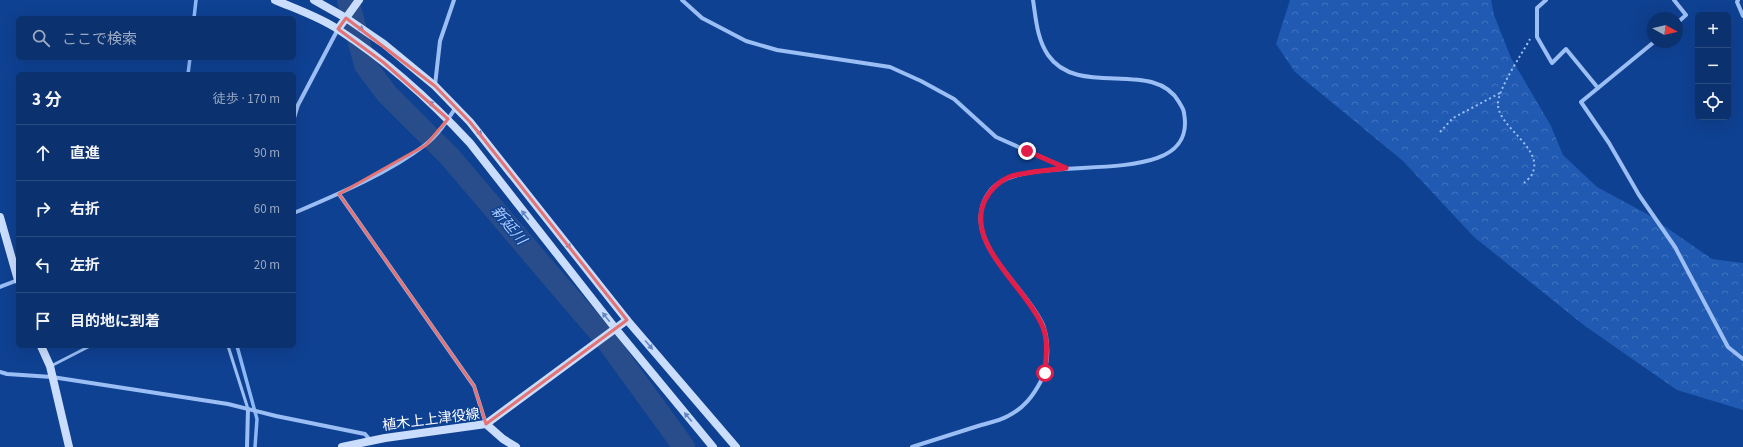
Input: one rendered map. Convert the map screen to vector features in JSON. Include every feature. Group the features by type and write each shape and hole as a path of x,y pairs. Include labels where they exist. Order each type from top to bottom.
{"street":[{"path":"276,0 338,29 383,62 448,119 470,143 615,328 713,447"},
{"path":"314,0 346,18 384,44 435,86 456,107 508,167 627,320 736,447"},
{"path":"296,112 338,29 359,0"},
{"path":"435,86 440,41 454,0"},
{"path":"682,0 702,18 746,41 777,50 890,67 954,99 996,137 1066,168"},
{"path":"912,447 1008,416 1026,405 1045,373 1048,346 1042,324 985,242 980,222 984,204 990,190 1009,177 1066,168 1136,164 1167,155 1178,146 1185,129 1184,111 1175,96 1162,85 1144,81 1098,78 1074,74 1059,67 1048,54 1039,36 1033,0"},
{"path":"1546,0 1537,8 1537,37 1552,63 1566,49 1598,88"},
{"path":"1674,0 1686,15 1683,18"},
{"path":"1738,0 1737,2 1743,16"},
{"path":"1647,48 1581,102 1609,143 1639,195 1675,247 1728,347 1743,359"},
{"path":"296,212 339,194 420,149 439,131 456,107"},
{"path":"339,194 474,386 486,424 627,320"},
{"path":"0,217 16,273"},
{"path":"0,287 16,281"},
{"path":"42,348 50,366 69,447"},
{"path":"0,372 7,374 52,377 228,404 365,434 370,440"},
{"path":"247,447 248,409"},
{"name":"植木上上津役線","path":"342,447 370,440 486,424 503,439 516,447"}],"lane":[{"path":"50,366 86,348"},
{"path":"229,348 248,409"}],"path":[{"path":"1524,183 1533,174 1534,162 1530,150 1500,115 1498,105 1500,93 1530,39 1537,37"},
{"path":"1440,132 1453,118 1500,93"}],"highlighted area":[{"path":"346,18 435,86 470,122 627,320 486,424 474,386 339,194 426,145 448,119 383,62 338,29"}],"green space":[{"path":"1290,0 1491,0 1494,15 1511,58 1551,126 1563,155 1597,187 1647,214 1712,259 1743,263 1743,410 1677,390 1585,326 1474,237 1403,161 1295,72 1276,44"}],"waterway":[{"path":"194,16 196,0"},
{"name":"新延川","path":"348,0 365,65 387,94 450,157 607,341 684,447"},
{"path":"188,72 190,60"},
{"path":"238,348 257,419 255,447"}],"route":[{"path":"1027,151 1066,168 1009,177 990,190 984,204 980,222 985,242 1042,324 1048,346 1045,373"}]}
